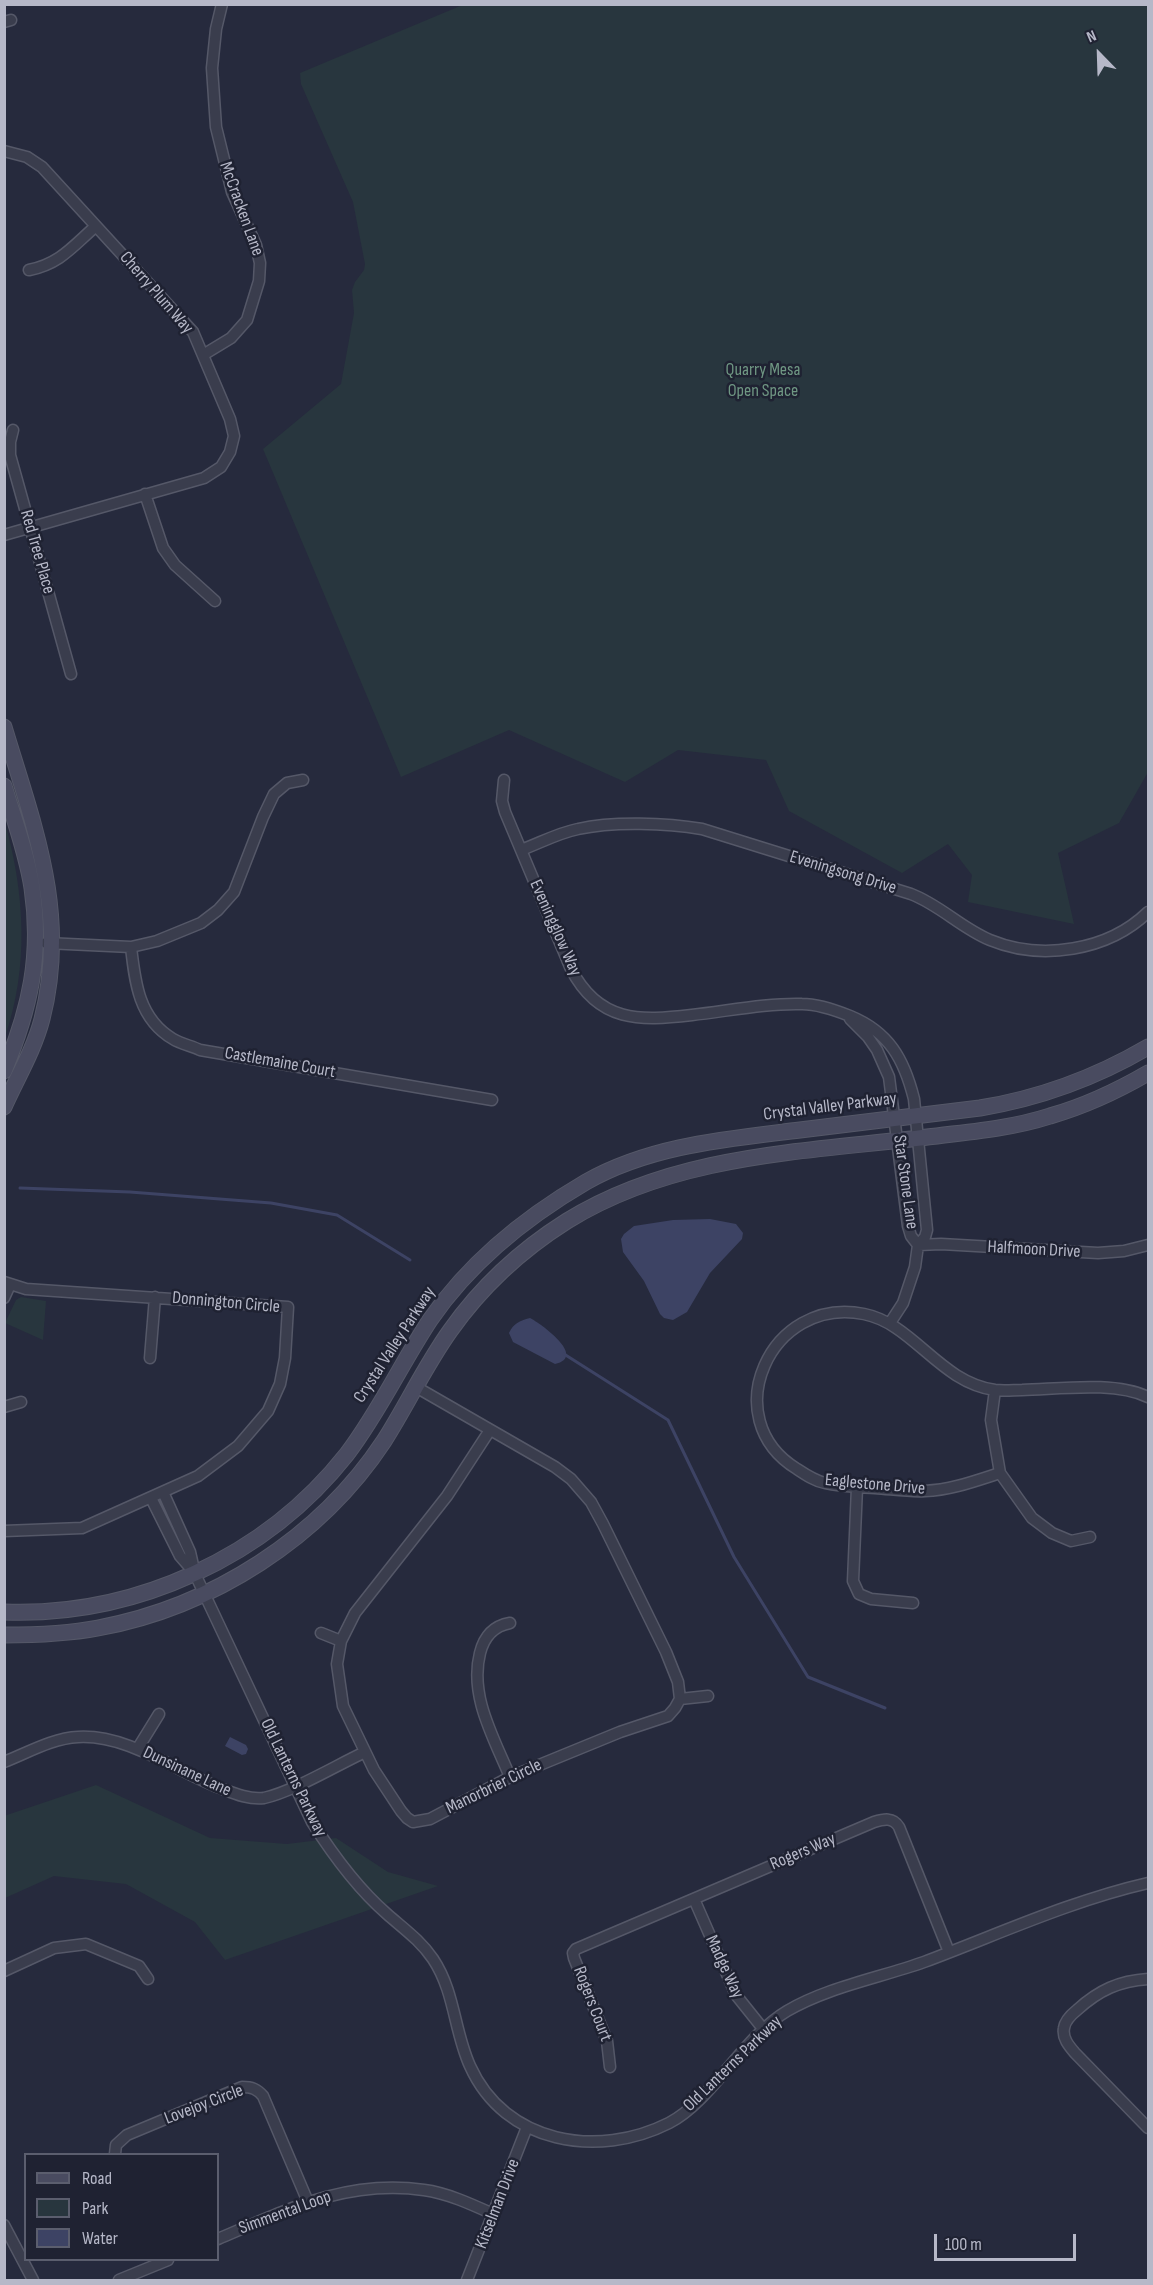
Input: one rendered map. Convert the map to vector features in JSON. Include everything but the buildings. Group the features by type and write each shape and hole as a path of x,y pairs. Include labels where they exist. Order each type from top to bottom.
{"main road":[{"path":"4,727 45,870 52,909 53,944 51,970 42,1018 35,1041 5,1105"},
{"path":"4,786 32,888 36,943 26,1014 4,1071"},
{"name":"Crystal Valley Parkway","path":"4,1612 67,1610 143,1594 195,1574 229,1556 270,1528 333,1471 363,1431 414,1346 449,1295 482,1259 536,1215 586,1182 658,1154 711,1142 1001,1104 1043,1095 1087,1079 1149,1047"},
{"path":"4,1635 69,1633 97,1629 150,1615 205,1594 258,1564 284,1546 350,1486 382,1443 450,1332 483,1290 530,1247 591,1207 638,1185 697,1168 743,1159 1005,1127 1050,1116 1096,1100 1149,1073"}],"street":[{"name":"McCracken Lane","path":"203,355 231,338 247,320 260,281 260,263 256,245 232,192 216,127 212,68 216,29 222,4"},
{"name":"Cherry Plum Way","path":"4,151 27,157 42,167 193,332 230,419 234,436 230,452 221,467 204,478 4,535"},
{"path":"29,270 57,261 96,226"},
{"name":"Red Tree Place","path":"13,430 10,455 71,674"},
{"path":"145,494 164,548 175,565 215,601"},
{"path":"36,943 131,948 157,941 201,923 218,910 234,892 274,794 287,783 303,780"},
{"name":"Eveningglow Way","path":"504,780 502,801 521,850 576,979 592,997 610,1010 629,1017 652,1020 804,1004 843,1013 870,1025 894,1049 908,1078 918,1138"},
{"name":"Eveningsong Drive","path":"521,850 565,832 600,825 702,830 923,898 990,940 1029,950 1066,949 1090,945 1125,930 1149,912"},
{"name":"Castlemaine Court","path":"131,948 136,987 143,1006 154,1022 173,1039 200,1050 492,1100"},
{"path":"843,1013 868,1037 885,1065 896,1118"},
{"name":"Star Stone Lane","path":"896,1118 908,1226 911,1236 918,1245"},
{"name":"Star Stone Lane","path":"890,1323 903,1304 910,1285 918,1245 925,1237 927,1223 918,1138"},
{"name":"Halfmoon Drive","path":"918,1245 941,1244 1098,1253 1124,1251 1149,1245"},
{"name":"Donnington Circle","path":"4,1298 7,1284 26,1289 288,1307 285,1358 280,1384 268,1411 238,1446 198,1476 81,1528 4,1531"},
{"path":"150,1358 155,1297"},
{"name":"Eaglestone Drive","path":"1000,1473 967,1484 923,1492 824,1483 807,1476 777,1453 766,1437 759,1415 759,1377 766,1358 779,1341 795,1327 816,1317 838,1312 864,1313 890,1323 949,1372 969,1382 995,1390 1113,1388 1149,1397"},
{"path":"416,1387 555,1467 571,1479 591,1502 666,1652 678,1682 680,1699 708,1696"},
{"path":"995,1390 991,1420 1000,1473 1032,1518 1052,1533 1071,1541 1090,1537"},
{"path":"4,1407 21,1402"},
{"name":"Manorbrier Circle","path":"490,1430 447,1496 355,1612 340,1641 337,1664 344,1706 374,1770 401,1811 413,1821 430,1819 510,1777 620,1732 668,1716 680,1699"},
{"path":"857,1487 852,1581 859,1594 871,1599 913,1603"},
{"name":"Old Lanterns Parkway","path":"164,1492 190,1552 195,1574"},
{"name":"Old Lanterns Parkway","path":"152,1498 180,1556 195,1574 205,1594 312,1822 345,1869 387,1914 421,1943 434,1961 448,1989 469,2066 490,2098 513,2120 543,2135 574,2141 605,2142 639,2134 671,2122 697,2101 764,2030 786,2012 830,1992 949,1952 1077,1902 1149,1883"},
{"path":"510,1623 493,1629 486,1636 477,1665 476,1682 484,1714 510,1777"},
{"path":"321,1633 340,1641"},
{"path":"138,1748 159,1714"},
{"name":"Dunsinane Lane","path":"4,1762 60,1740 79,1736 103,1739 138,1748 196,1779 240,1796 262,1798 295,1786 365,1752"},
{"name":"Rogers Way","path":"582,1946 874,1822 890,1820 896,1822 902,1834 949,1952"},
{"name":"Madge Way","path":"694,1899 736,1995 764,2030"},
{"path":"4,1971 54,1948 86,1944 139,1966 148,1979"},
{"name":"Rogers Court","path":"582,1946 574,1951 574,1958 607,2041 610,2067"},
{"path":"1149,1979 1122,1982 1107,1987 1069,2017 1064,2029 1066,2043 1149,2128"},
{"name":"Lovejoy Circle","path":"115,2153 116,2145 127,2135 242,2086 250,2087 258,2090 263,2096 308,2202"},
{"name":"Kitselman Drive","path":"467,2280 528,2127"},
{"name":"Simmental Loop","path":"219,2239 308,2202 348,2191 375,2187 426,2190 493,2214"},
{"path":"4,2225 33,2280"},
{"path":"119,2280 161,2261"}],"green space":[{"name":"Quarry Mesa Open Space","path":"465,4 1148,5 1148,772 1119,823 1058,853 1074,924 968,902 972,875 948,844 902,873 789,811 766,760 678,750 625,782 509,730 401,777 263,449 341,384 354,313 352,290 365,264 353,202 301,84 300,73"},
{"path":"5,823 17,877 22,930 18,984 5,1037"},
{"path":"21,1297 46,1301 43,1340 5,1323 16,1300"},
{"path":"96,1785 210,1838 287,1844 336,1838 388,1872 438,1886 225,1960 195,1922 126,1884 54,1876 5,1898 4,1816"}],"water":[{"path":"710,1219 736,1224 743,1233 742,1239 710,1273 687,1312 673,1320 664,1318 644,1281 623,1252 621,1239 634,1226 673,1220"},
{"path":"530,1318 559,1340 566,1355 564,1360 555,1364 513,1342 509,1333 513,1327"},
{"path":"230,1737 246,1745 248,1749 246,1754 242,1755 225,1746"}],"waterway":[{"path":"20,1188 130,1192 271,1203 337,1215 410,1260"},
{"path":"564,1354 668,1420 734,1557 808,1677 885,1708"}]}
